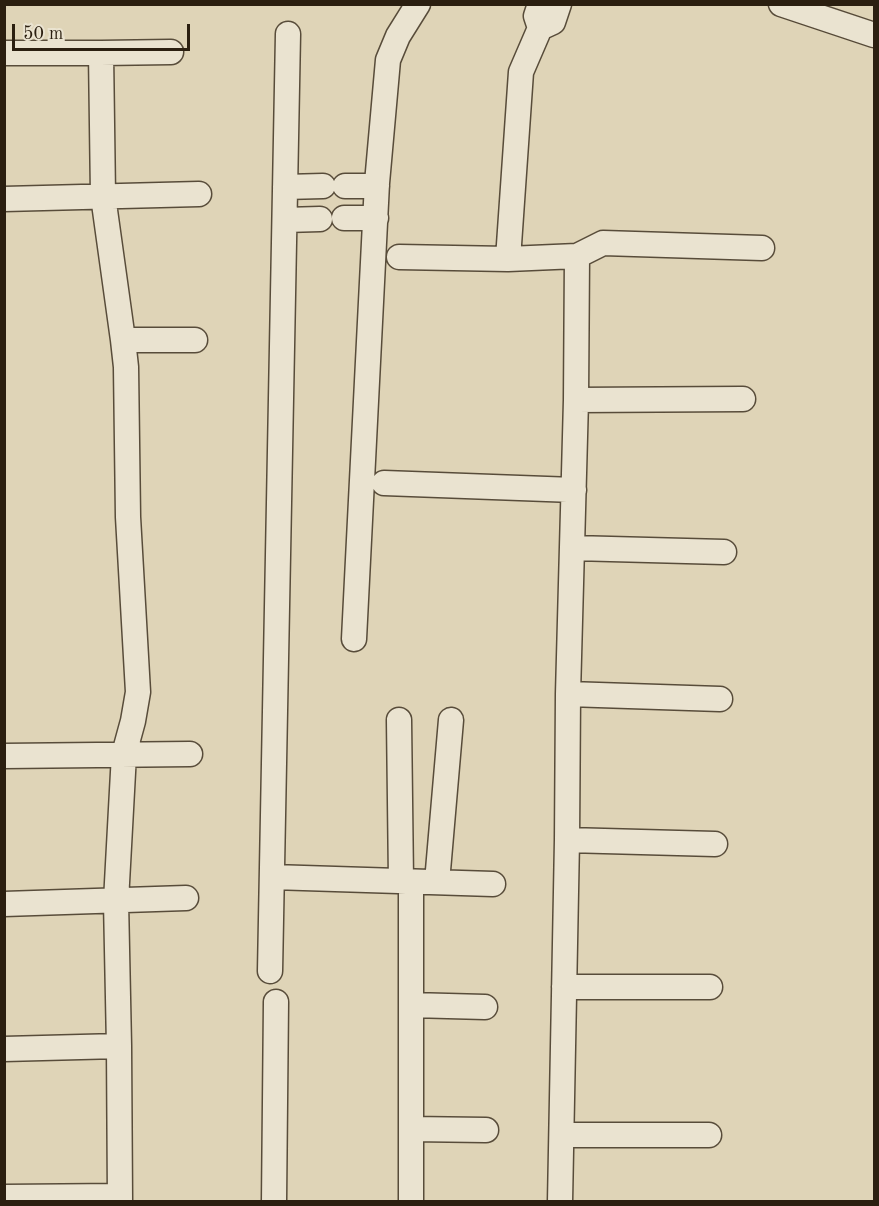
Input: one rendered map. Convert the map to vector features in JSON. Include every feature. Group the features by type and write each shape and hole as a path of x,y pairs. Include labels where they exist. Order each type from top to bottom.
{"street":[{"path":"354,639 377,186 388,60 398,36 418,4"},
{"path":"508,259 520,72 540,16 553,22 559,4"},
{"path":"782,4 874,35"},
{"path":"270,971 288,34"},
{"path":"4,53 171,52"},
{"path":"4,1197 120,1199 116,901 124,754 138,692 128,517 126,367 103,196 101,53"},
{"path":"285,187 377,186"},
{"path":"4,199 199,194"},
{"path":"285,220 376,218"},
{"path":"399,258 508,259 577,256 603,243 762,248"},
{"path":"560,1202 577,256"},
{"path":"123,340 195,340"},
{"path":"576,400 743,399"},
{"path":"384,483 574,490"},
{"path":"573,548 724,552"},
{"path":"568,694 720,699"},
{"path":"399,720 411,1005 411,1202"},
{"path":"437,882 451,720"},
{"path":"4,756 190,754"},
{"path":"567,840 715,844"},
{"path":"272,877 494,884"},
{"path":"4,904 186,898"},
{"path":"564,987 710,987"},
{"path":"274,1202 276,1002"},
{"path":"411,1005 485,1007"},
{"path":"4,1049 119,1046"},
{"path":"411,1129 486,1130"},
{"path":"562,1135 709,1135"}]}
